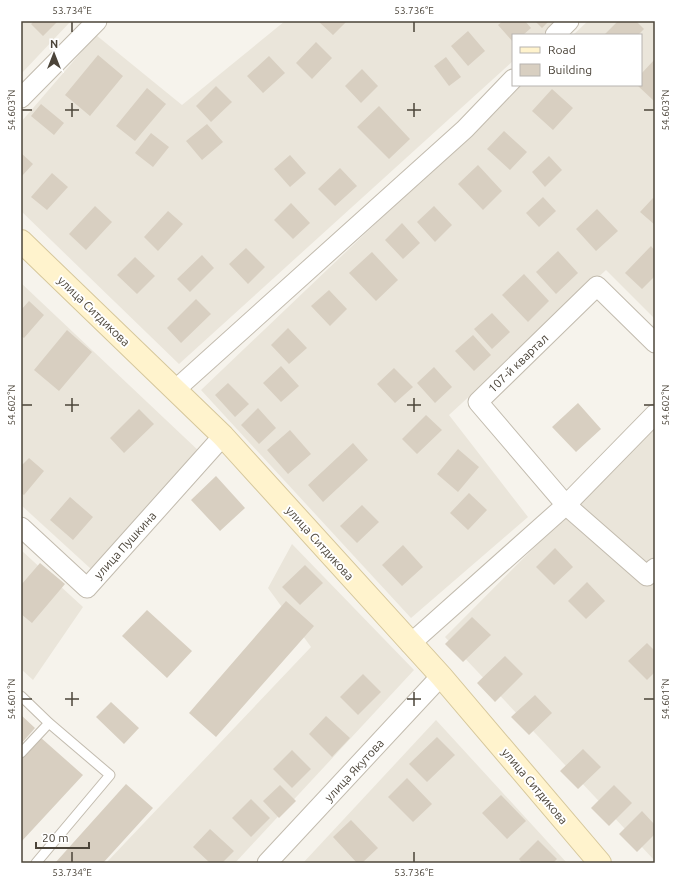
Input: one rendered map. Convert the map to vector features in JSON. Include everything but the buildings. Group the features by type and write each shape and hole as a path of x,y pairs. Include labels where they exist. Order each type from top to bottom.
{"street":[{"path":"21,98 97,21"},
{"path":"556,34 569,21"},
{"path":"175,390 465,129 512,80"},
{"name":"улица Ситдикова","path":"21,241 223,436 410,644 441,676 600,863"},
{"name":"107-й квартал","path":"655,343 597,286 478,402 566,505 647,576 655,568"},
{"path":"410,644 566,505 655,414"},
{"name":"улица Пушкина","path":"21,527 87,588 223,436"},
{"name":"улица Якутова","path":"267,863 441,676"}],"lane":[{"path":"21,696 49,723 110,776 36,863"},
{"path":"21,753 49,723"}],"shaded area":[{"path":"21,21 71,21 21,74"},
{"path":"285,21 557,21 543,34 512,34 512,62 179,364 21,211 21,122 96,35 182,105"},
{"path":"588,21 655,21 655,319 606,270 449,415 528,517 411,618 201,390 520,86 642,86 642,34 574,34"},
{"path":"21,283 201,453 91,569 21,505"},
{"path":"655,426 655,861 445,637"},
{"path":"292,544 414,670 235,863 106,863 311,647 268,588"},
{"path":"21,550 83,607 33,680 21,669"},
{"path":"436,720 567,863 303,863"}]}
